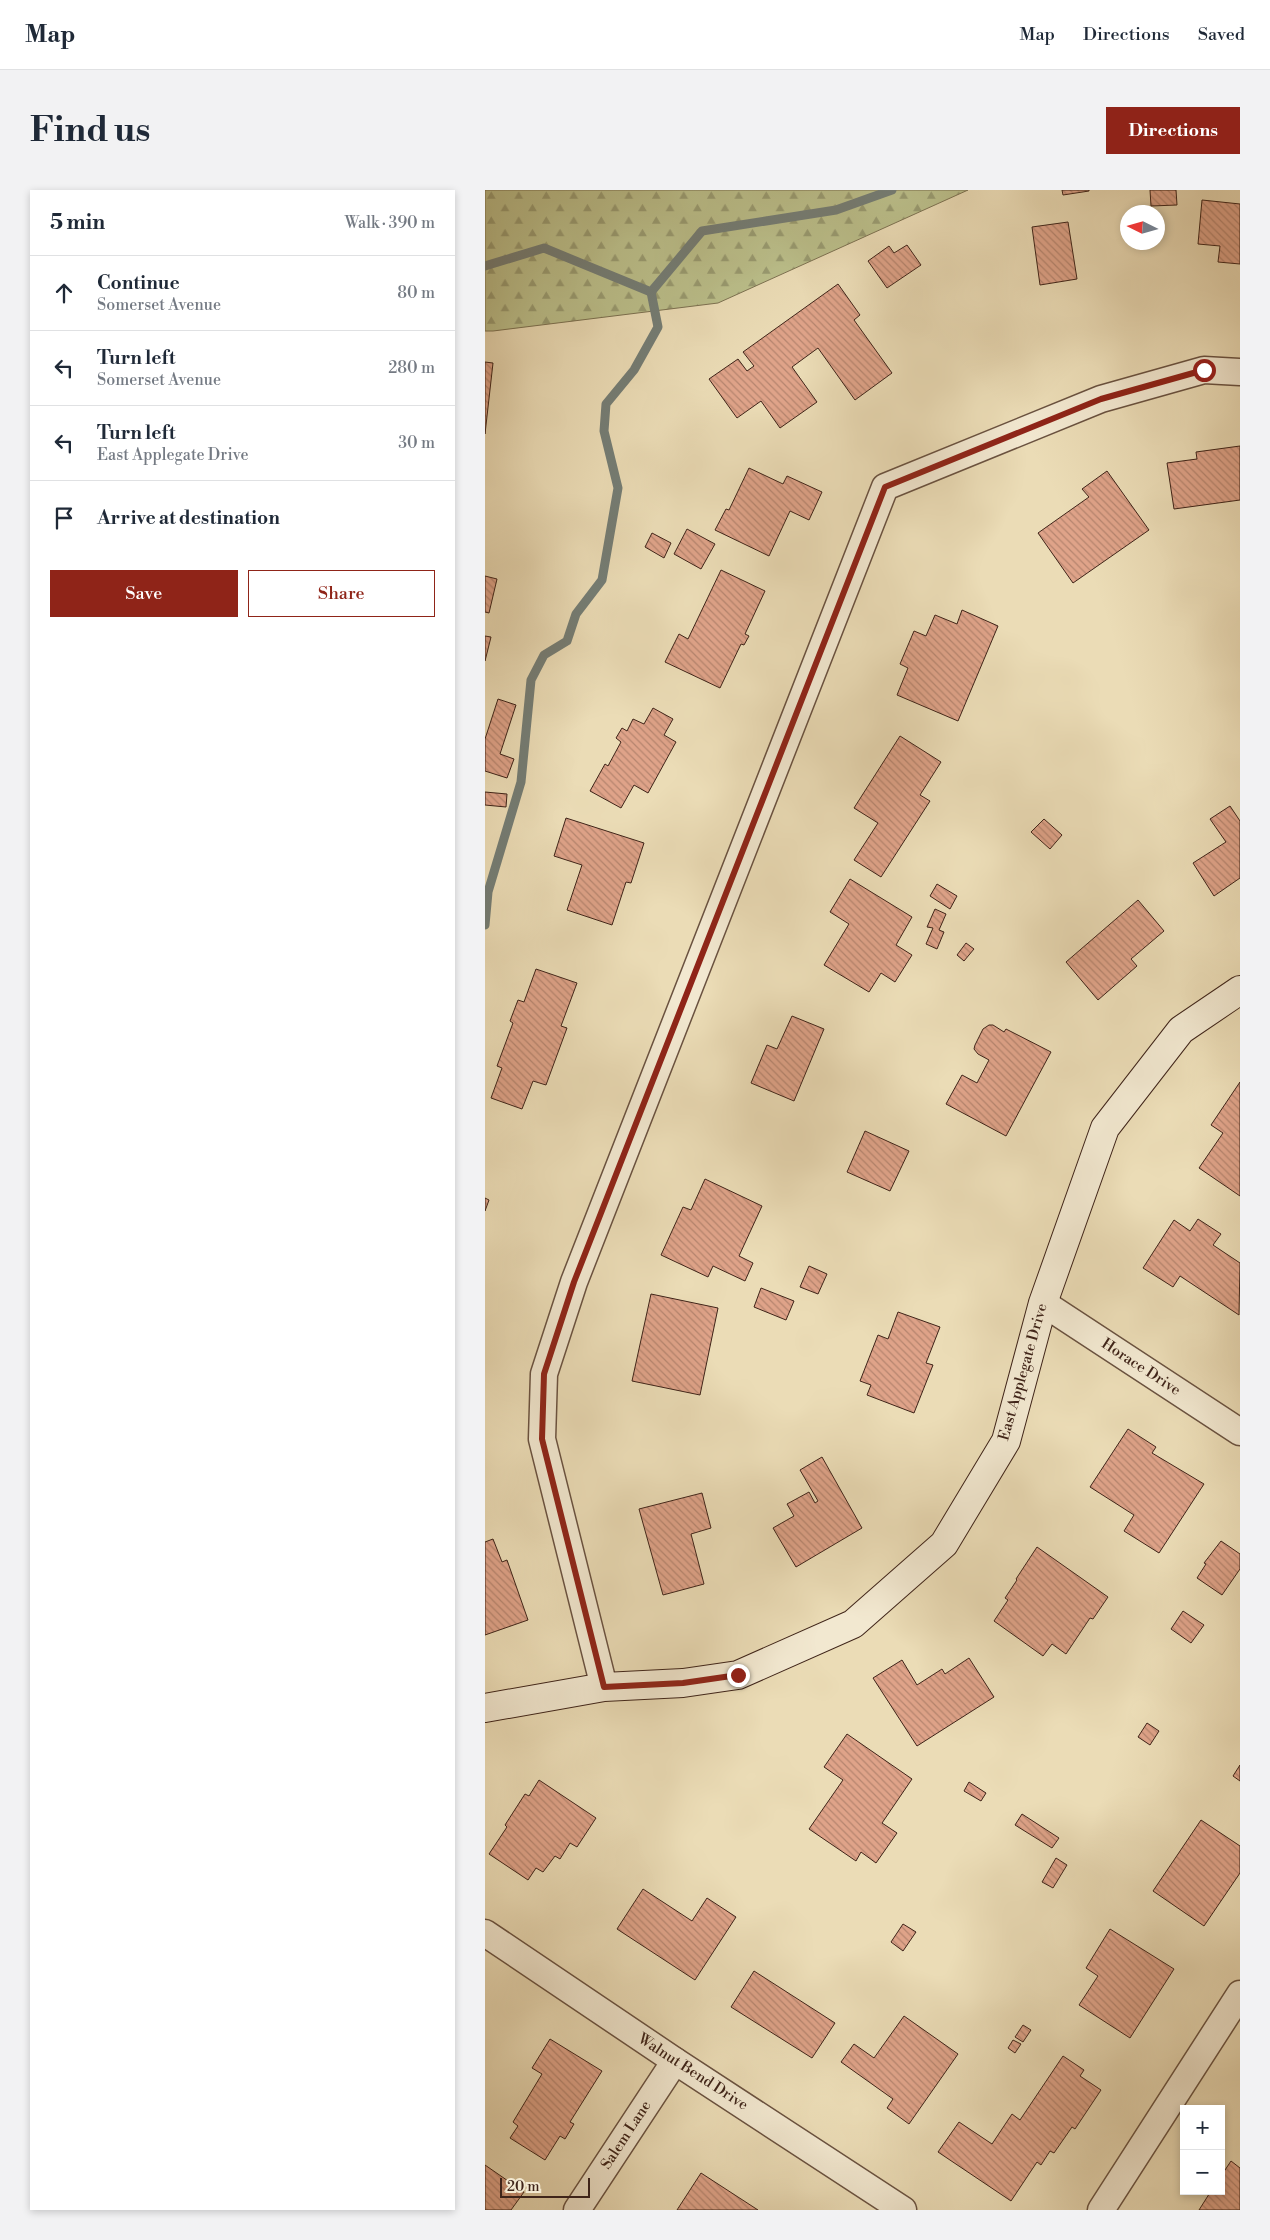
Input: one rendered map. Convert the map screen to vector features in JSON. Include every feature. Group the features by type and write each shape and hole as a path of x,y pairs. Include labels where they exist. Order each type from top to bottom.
{"street":[{"path":"604,1687 542,1439 544,1374 574,1282 885,487 1101,399 1204,370 1240,372"},
{"name":"East Applegate Drive","path":"485,1708 604,1687 683,1683 738,1675 853,1624 945,1544 1006,1441 1043,1302 1105,1128 1181,1030 1240,990"},
{"name":"Horace Drive","path":"1043,1302 1240,1432"},
{"name":"Walnut Bend Drive","path":"485,1933 675,2061 903,2210"},
{"path":"1101,2210 1240,1994"},
{"name":"Salem Lane","path":"577,2210 675,2061"}],"green space":[{"path":"485,190 968,190 718,303 485,331"}],"building":[{"path":"1062,190 1089,190 1089,191 1063,195"},
{"path":"1150,190 1176,190 1177,205 1151,205"},
{"path":"1202,200 1240,204 1240,264 1218,262 1220,246 1198,244"},
{"path":"1068,222 1077,279 1040,285 1032,227"},
{"path":"907,245 921,265 887,288 868,261 889,246 894,253"},
{"path":"838,284 860,315 854,320 892,373 855,400 818,348 792,367 817,402 780,428 761,401 737,418 709,379 738,359 747,371 754,366 743,352"},
{"path":"485,362 493,363 485,434"},
{"path":"1240,446 1240,500 1174,509 1167,463 1197,459 1196,452"},
{"path":"749,468 783,484 787,476 822,492 809,520 790,511 769,556 715,530 726,509 729,510"},
{"path":"1107,471 1149,530 1073,583 1038,533 1089,497 1082,489"},
{"path":"687,529 715,544 701,569 674,554"},
{"path":"652,533 671,543 664,558 645,547"},
{"path":"721,570 765,591 745,634 749,636 744,645 741,644 720,688 665,662 679,634 688,639"},
{"path":"485,576 497,579 489,613 485,612"},
{"path":"962,610 998,626 958,721 897,695 908,668 900,664 914,631 926,636 935,615 957,624"},
{"path":"485,636 491,637 485,661"},
{"path":"498,699 516,705 500,754 514,759 507,778 485,771 485,739"},
{"path":"653,708 673,719 664,735 676,742 648,793 634,785 621,808 590,791 605,764 608,766 621,742 616,738 622,728 627,731 633,719 644,724"},
{"path":"900,736 941,762 920,795 930,801 881,877 854,860 878,823 854,808"},
{"path":"485,792 507,794 506,807 485,805"},
{"path":"1230,806 1240,821 1240,878 1214,896 1193,863 1226,842 1210,819"},
{"path":"566,818 644,843 631,883 626,882 612,925 567,910 582,865 554,856"},
{"path":"1044,819 1062,835 1050,849 1031,832"},
{"path":"850,879 912,917 896,945 912,955 895,982 881,973 869,992 824,965 849,924 830,912"},
{"path":"937,884 957,896 950,909 930,896"},
{"path":"1138,900 1164,931 1131,959 1137,966 1098,1000 1066,962"},
{"path":"935,909 946,914 939,930 944,932 937,949 926,944 933,928 927,927"},
{"path":"966,943 974,949 964,961 957,955"},
{"path":"536,969 577,983 561,1026 567,1028 546,1085 533,1081 522,1109 491,1098 502,1068 497,1066 513,1023 510,1021 518,1000 524,1002"},
{"path":"792,1016 824,1029 794,1101 751,1083 767,1045 777,1049"},
{"path":"993,1025 1004,1032 1006,1029 1051,1052 1006,1136 946,1104 962,1075 977,1083 989,1060 978,1054 974,1049 983,1029"},
{"path":"1240,1082 1240,1196 1199,1168 1223,1133 1211,1125"},
{"path":"865,1131 909,1151 890,1191 847,1172"},
{"path":"705,1179 762,1206 739,1256 753,1263 745,1281 713,1266 708,1277 661,1255 683,1207 691,1210"},
{"path":"485,1198 489,1200 485,1211"},
{"path":"1198,1219 1221,1234 1213,1245 1240,1263 1239,1315 1180,1276 1173,1287 1143,1268 1174,1220 1190,1231"},
{"path":"809,1266 827,1274 818,1294 800,1287"},
{"path":"761,1288 794,1301 786,1320 754,1307"},
{"path":"651,1294 718,1308 700,1395 632,1381"},
{"path":"898,1312 940,1327 926,1363 933,1365 914,1413 867,1395 871,1385 860,1381 878,1335 888,1339"},
{"path":"1128,1429 1156,1447 1152,1453 1204,1484 1159,1553 1124,1531 1134,1515 1090,1487"},
{"path":"822,1457 862,1528 796,1567 773,1528 794,1516 787,1504 809,1492 815,1503 818,1501 800,1470"},
{"path":"702,1493 711,1528 691,1534 704,1584 663,1595 639,1509"},
{"path":"493,1539 502,1562 507,1560 528,1620 485,1635 485,1542"},
{"path":"1221,1541 1240,1554 1240,1569 1222,1595 1197,1578 1206,1564 1204,1563"},
{"path":"1037,1547 1108,1597 1093,1619 1090,1618 1066,1654 1052,1644 1043,1656 994,1621 1008,1600 1005,1598 1016,1579"},
{"path":"1183,1611 1204,1625 1191,1643 1171,1629"},
{"path":"969,1658 994,1697 917,1746 873,1678 902,1660 917,1685 942,1669 945,1674"},
{"path":"1147,1723 1159,1731 1150,1745 1138,1737"},
{"path":"847,1734 912,1779 882,1823 897,1833 876,1863 861,1852 856,1861 809,1829 843,1780 824,1767"},
{"path":"1240,1765 1240,1781 1233,1776"},
{"path":"539,1780 596,1818 577,1847 570,1843 560,1859 555,1856 543,1872 536,1868 528,1880 489,1854 507,1827 505,1825 525,1794 529,1796"},
{"path":"969,1782 986,1793 981,1801 964,1791"},
{"path":"1022,1814 1059,1838 1052,1848 1015,1825"},
{"path":"1201,1820 1240,1846 1240,1873 1204,1926 1153,1891"},
{"path":"1056,1858 1067,1865 1053,1888 1042,1882"},
{"path":"643,1889 692,1921 707,1898 736,1917 695,1980 617,1929"},
{"path":"903,1924 916,1932 903,1951 891,1942"},
{"path":"1110,1929 1174,1969 1130,2038 1079,2005 1098,1976 1086,1968"},
{"path":"754,1971 835,2023 812,2058 731,2007"},
{"path":"904,2016 958,2054 909,2124 887,2108 893,2099 841,2062 854,2044 874,2058"},
{"path":"1023,2025 1031,2030 1023,2042 1015,2037"},
{"path":"550,2039 602,2071 570,2122 574,2124 565,2139 560,2136 545,2160 510,2138 518,2126 513,2122 542,2074 532,2068"},
{"path":"1013,2040 1021,2044 1015,2053 1008,2048"},
{"path":"1063,2056 1084,2070 1080,2076 1101,2090 1075,2129 1072,2127 1054,2153 1050,2151 1041,2165 1037,2162 1011,2201 938,2152 959,2122 992,2144 1012,2114 1020,2120"},
{"path":"1231,2161 1240,2168 1240,2210 1199,2210 1208,2195 1225,2195 1225,2170"},
{"path":"485,2165 524,2192 511,2210 485,2210"},
{"path":"701,2173 758,2210 677,2210"}],"waterway":[{"path":"485,266 544,248 651,292 702,231 836,210 892,190"},
{"path":"485,925 488,892 521,782 531,680 544,655 567,641 576,614 602,580 618,488 604,431 606,404 634,370 658,327 651,292"}],"route":[{"path":"738,1675 683,1683 604,1687 542,1439 544,1374 574,1282 885,487 1101,399 1144,385 1204,370"}]}
